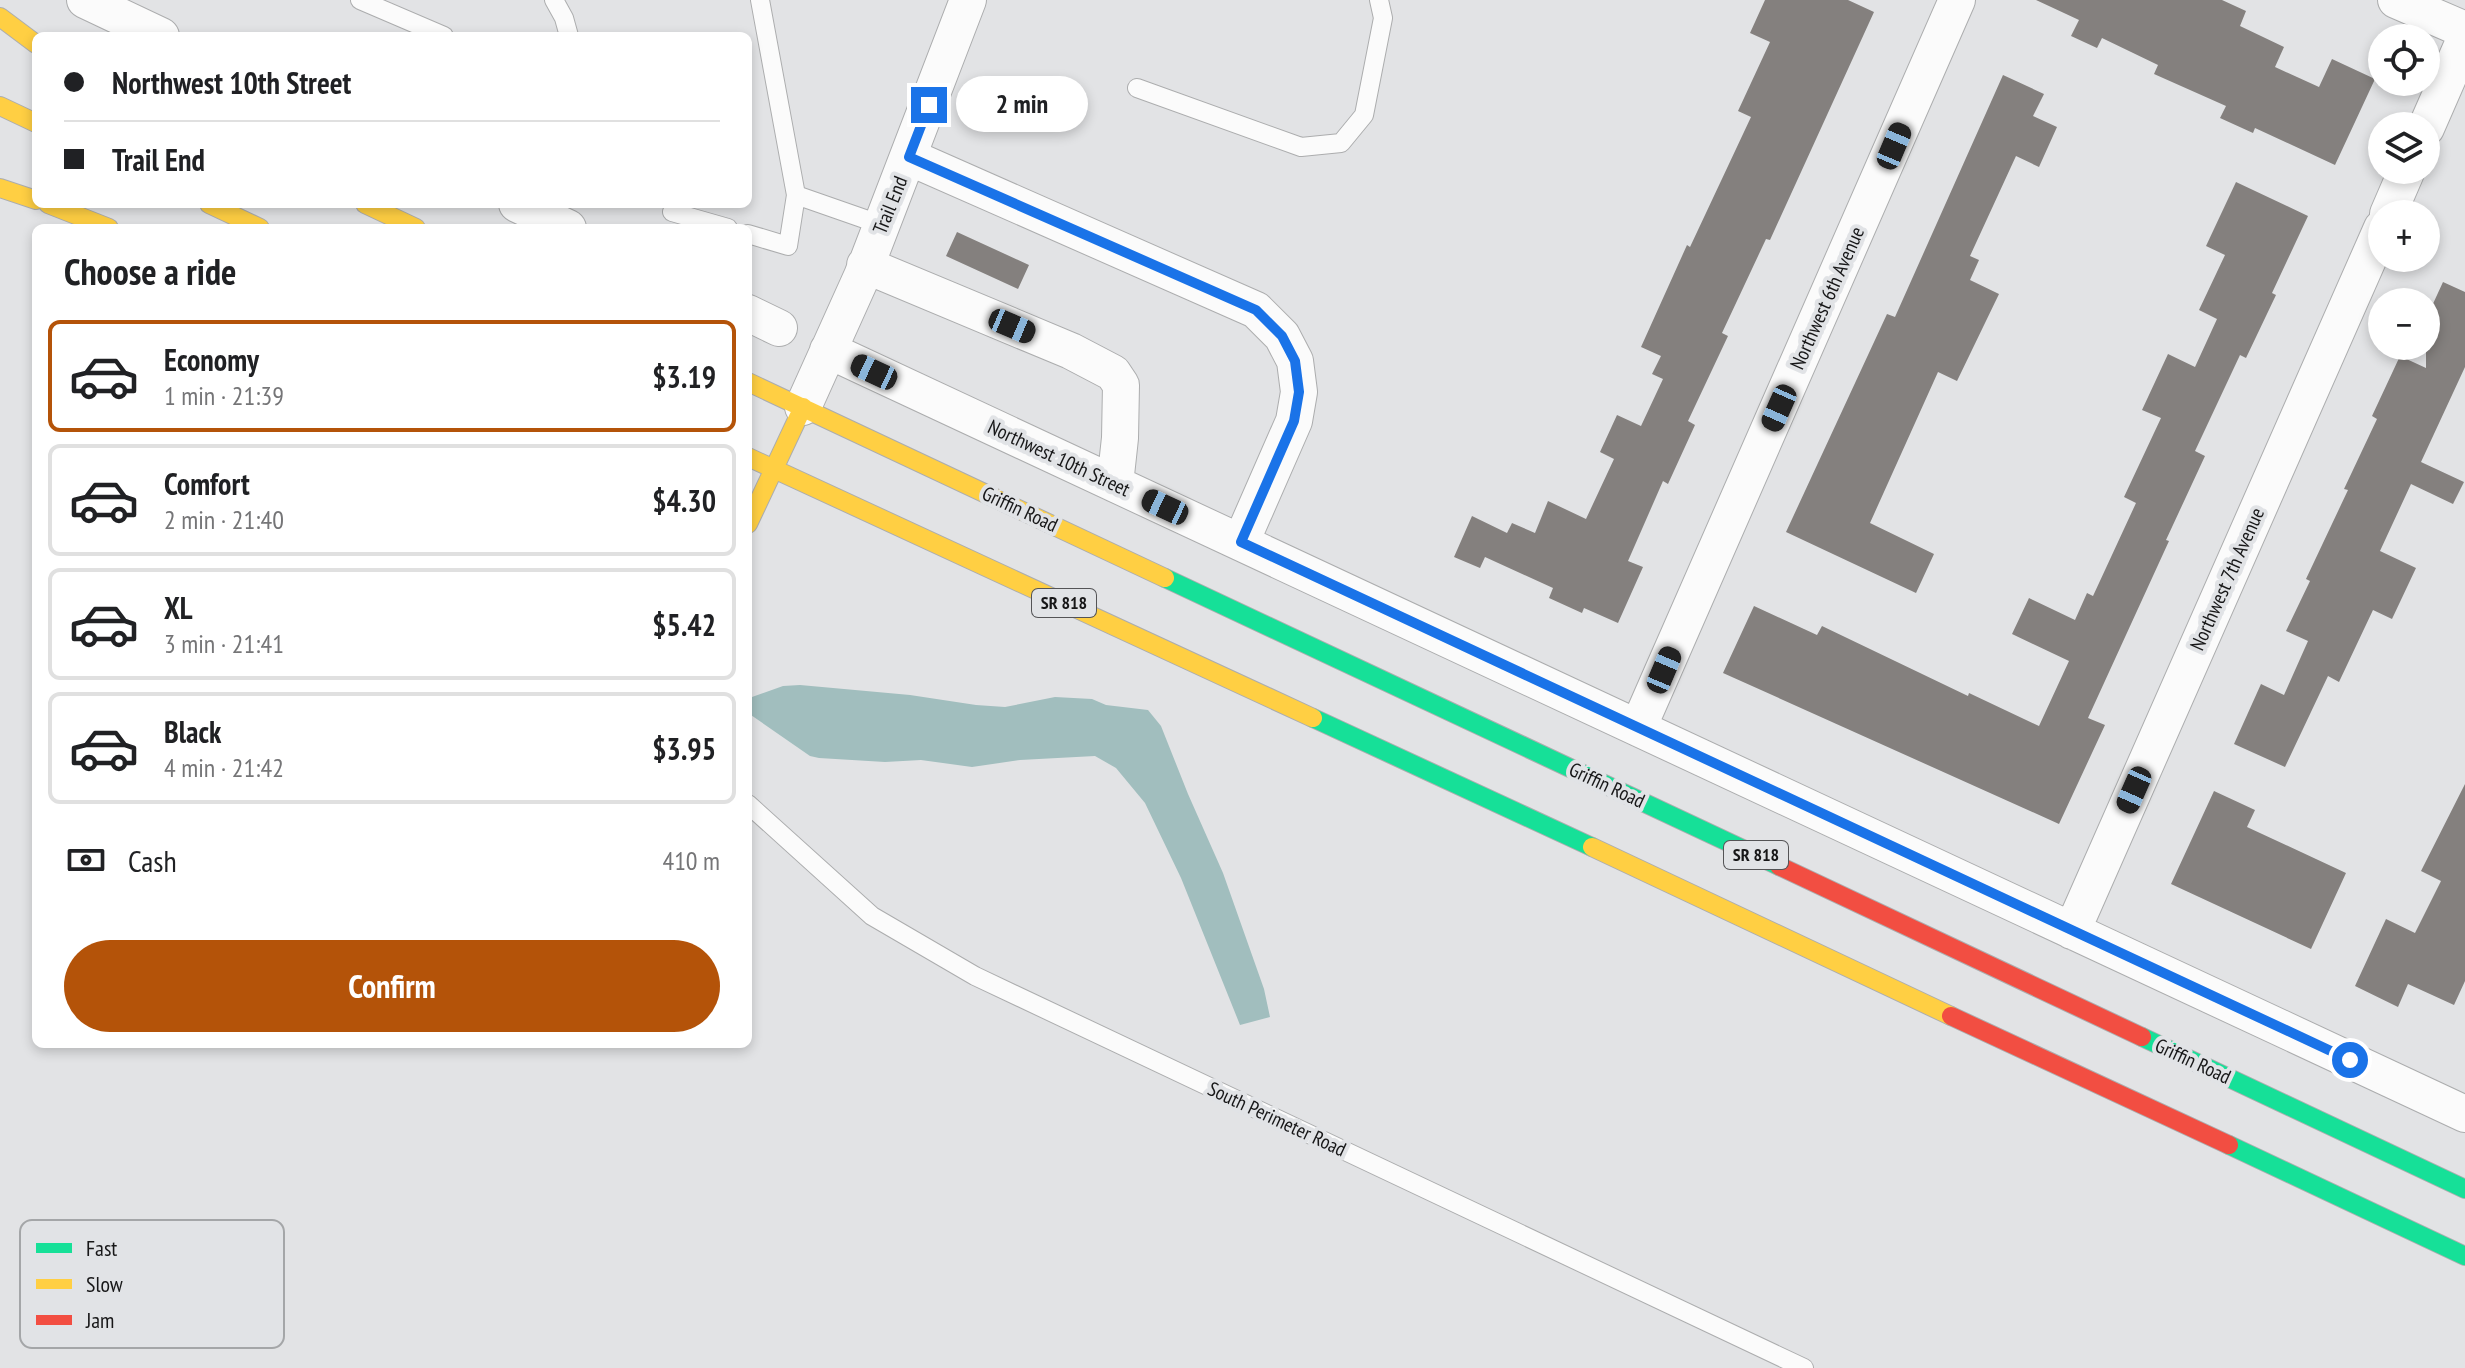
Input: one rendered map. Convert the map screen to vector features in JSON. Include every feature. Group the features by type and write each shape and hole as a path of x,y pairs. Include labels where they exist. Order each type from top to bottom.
{"main road":[{"path":"0,17 32,43"},
{"path":"0,31 32,44"},
{"path":"0,106 32,121"},
{"path":"0,188 32,199"},
{"path":"58,208 99,224"},
{"path":"218,208 252,224"},
{"path":"374,208 408,224"},
{"name":"Griffin Road","path":"752,384 2465,1189"},
{"path":"752,516 803,407"},
{"name":"SR 818","path":"752,459 2465,1256"}],"street":[{"path":"85,0 153,32"},
{"name":"Trail End","path":"803,407 882,225 968,0"},
{"name":"Northwest 6th Avenue","path":"1638,728 1957,0"},
{"path":"2396,0 2465,30"},
{"path":"2433,112 2465,39"},
{"path":"909,157 1256,310 1282,336 1295,361 1299,392 1294,421 1241,542"},
{"path":"526,208 560,224"},
{"name":"Northwest 7th Avenue","path":"2072,931 2368,260"},
{"path":"865,265 1071,351 1113,373 1121,385 1115,484"},
{"name":"Northwest 10th Street","path":"828,350 2465,1114"}],"lane":[{"path":"360,0 435,32"},
{"path":"554,0 568,32"},
{"path":"752,235 788,246 796,195 756,36 760,0"},
{"path":"1137,88 1301,147 1341,143 1364,115 1383,18 1379,0"},
{"path":"796,195 882,225"},
{"path":"671,215 710,224"},
{"name":"South Perimeter Road","path":"752,808 872,916 975,976 1804,1368"}],"water":[{"path":"783,686 910,695 1005,707 1055,697 1092,699 1106,705 1148,710 1161,726 1223,873 1264,989 1270,1017 1240,1025 1181,878 1145,803 1116,768 1095,756 1020,760 972,767 921,760 885,762 810,756 752,716 752,697"}],"building":[{"path":"1765,0 1848,0 1874,12 1770,240 1766,239 1722,333 1728,336 1688,421 1695,425 1668,484 1663,481 1628,561 1643,567 1618,623 1584,608 1582,613 1549,598 1553,588 1485,557 1480,568 1454,557 1472,516 1507,533 1512,523 1535,533 1548,501 1586,519 1614,459 1600,452 1617,415 1641,426 1663,379 1652,374 1661,356 1641,347 1687,245 1690,247 1751,117 1738,111 1770,42 1750,33"},
{"path":"2036,0 2222,0 2246,11 2240,26 2284,47 2275,67 2319,87 2332,59 2368,76 2368,94 2335,165 2255,128 2253,133 2220,118 2226,106 2154,74 2158,65 2102,38 2097,48 2071,36 2079,20"},
{"path":"2003,75 2044,94 2033,116 2057,127 2039,167 2016,156 1970,256 1979,260 1970,280 1999,294 1957,381 1938,372 1870,523 1934,554 1916,593 1786,532 1887,314 1895,317"},
{"path":"2236,182 2308,216 2246,358 2240,355 2195,451 2205,456 2088,718 2105,725 2059,824 1723,673 1754,606 1817,635 1822,626 1968,696 1969,693 2039,726 2069,661 2012,634 2029,598 2075,620 2087,593 2093,596 2136,503 2124,497 2161,418 2142,410 2168,354 2195,367 2217,319 2199,310 2225,255 2206,246"},
{"path":"957,232 1029,265 1018,289 946,256"},
{"path":"2443,282 2465,292 2465,367 2421,462 2464,482 2453,504 2411,484 2380,551 2416,568 2392,619 2373,610 2339,682 2328,676 2285,767 2234,744 2261,684 2284,695 2308,641 2286,631 2310,581 2306,579 2348,490 2344,489 2377,419 2372,416 2398,360 2409,360 2426,368 2426,360 2440,360 2440,289"},
{"path":"2465,784 2465,981 2454,1005 2408,984 2398,1007 2355,986 2386,919 2415,933 2441,881 2421,871"},
{"path":"2214,791 2255,810 2247,827 2346,873 2311,949 2171,884"}],"traffic: fast":[{"path":"1165,578 1779,866"},
{"path":"1313,718 1592,847"},
{"path":"2142,1037 2465,1189"},
{"path":"2229,1145 2465,1256"}],"traffic: slow":[{"path":"0,17 32,41"},
{"path":"0,106 32,121"},
{"path":"0,188 32,199"},
{"path":"58,208 99,224"},
{"path":"218,208 252,224"},
{"path":"374,208 408,224"},
{"path":"752,384 1165,578"},
{"path":"752,515 803,407"},
{"path":"752,459 1313,718"},
{"path":"1592,847 1951,1016"}],"traffic: jam":[{"path":"1779,866 2142,1037"},
{"path":"1951,1016 2229,1145"}],"route":[{"path":"929,105 909,157 1256,310 1282,336 1295,361 1299,392 1294,421 1241,542 2350,1060"}]}
